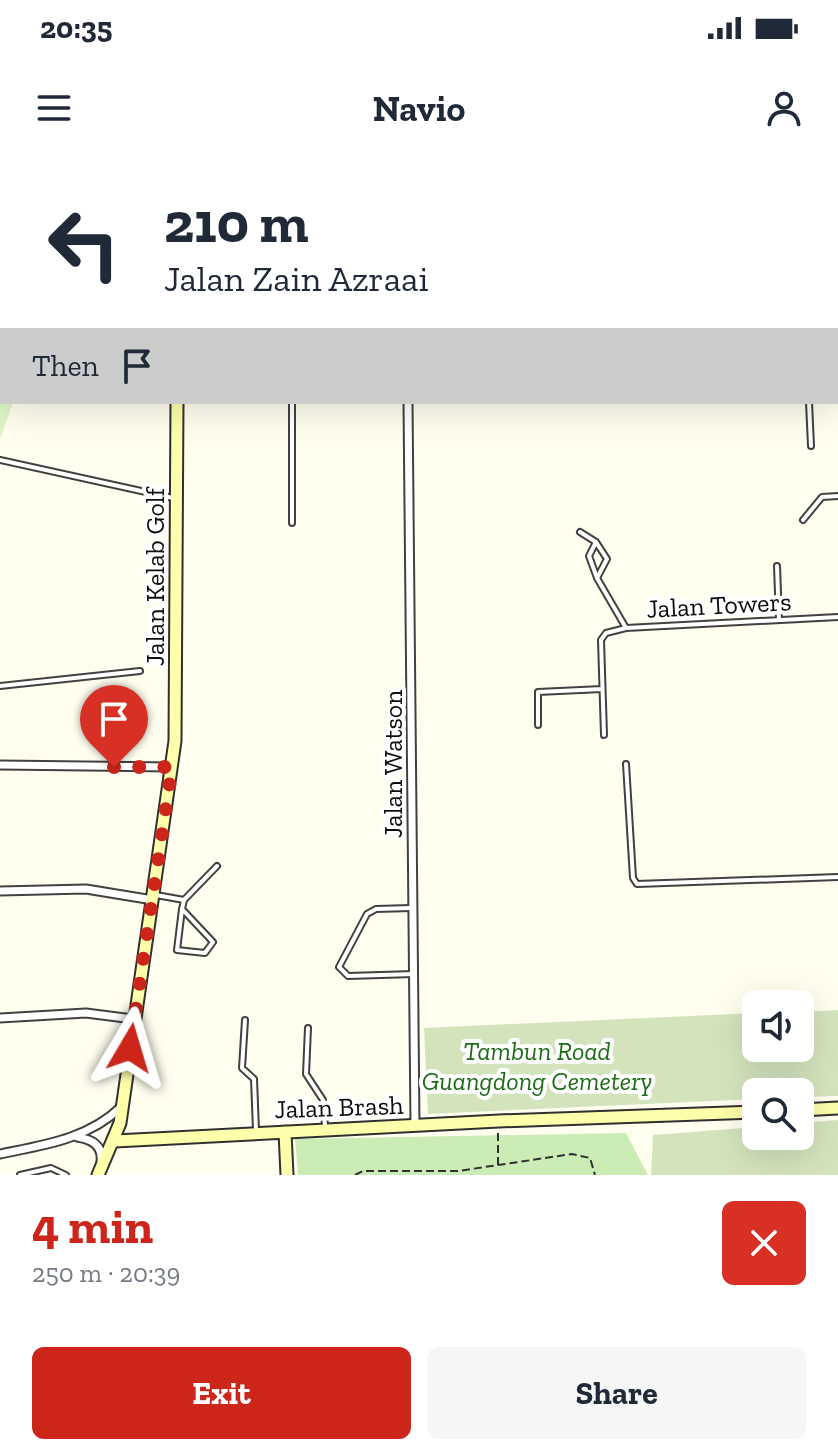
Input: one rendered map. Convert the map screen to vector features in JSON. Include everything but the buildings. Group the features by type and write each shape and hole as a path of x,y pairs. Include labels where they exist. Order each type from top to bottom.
{"street":[{"name":"Jalan Kelab Golf","path":"98,1174 115,1141 123,1105 133,1019 172,767 177,674 177,404"},
{"name":"Jalan Watson","path":"408,404 415,1126"},
{"path":"0,765 172,767"},
{"path":"0,891 86,889 153,897"},
{"path":"0,1018 86,1013 133,1019"},
{"path":"0,1154 75,1137 95,1128 123,1105"},
{"path":"814,1109 838,1108"},
{"name":"Jalan Brash","path":"115,1141 256,1132 742,1112"},
{"path":"285,1132 287,1175"},
{"path":"75,1137 89,1139 98,1146 101,1154 98,1174"}],"lane":[{"path":"292,404 292,523"},
{"path":"809,404 811,446"},
{"path":"0,460 177,498"},
{"path":"803,520 822,497 838,496"},
{"path":"580,532 596,542 607,559 597,578"},
{"path":"596,542 589,562 597,578"},
{"path":"777,566 779,620"},
{"name":"Jalan Towers","path":"597,578 626,628 838,617"},
{"path":"604,735 602,635 626,628"},
{"path":"0,686 140,671"},
{"path":"538,725 538,692 602,689"},
{"path":"626,764 633,878 637,884 838,877"},
{"path":"182,909 213,942 205,953 177,950 182,909 184,900 217,866"},
{"path":"153,897 184,900"},
{"path":"413,908 376,909 367,914 339,967 348,976 414,974"},
{"path":"245,1020 242,1068 254,1079 256,1132"},
{"path":"308,1028 306,1074 323,1100 325,1129"},
{"path":"20,1175 51,1168 66,1175"}],"path":[{"path":"498,1166 499,1121"},
{"path":"355,1175 363,1171 458,1171 572,1154 590,1158 595,1175"}],"green space":[{"path":"0,404 12,404 0,439"},
{"name":"Tambun Road Guangdong Cemetery","path":"838,1010 838,1096 814,1097 814,1078 742,1078 742,1100 428,1114 424,1028 742,1014 742,1062 814,1062 814,1011"},
{"name":"Tambun Road Guangdong Cemetery","path":"838,1120 838,1175 651,1175 653,1135 742,1128 742,1150 814,1150 814,1122"},
{"path":"626,1133 648,1175 298,1175 295,1139"}],"route":[{"path":"114,767 172,767 130,1048"}]}
